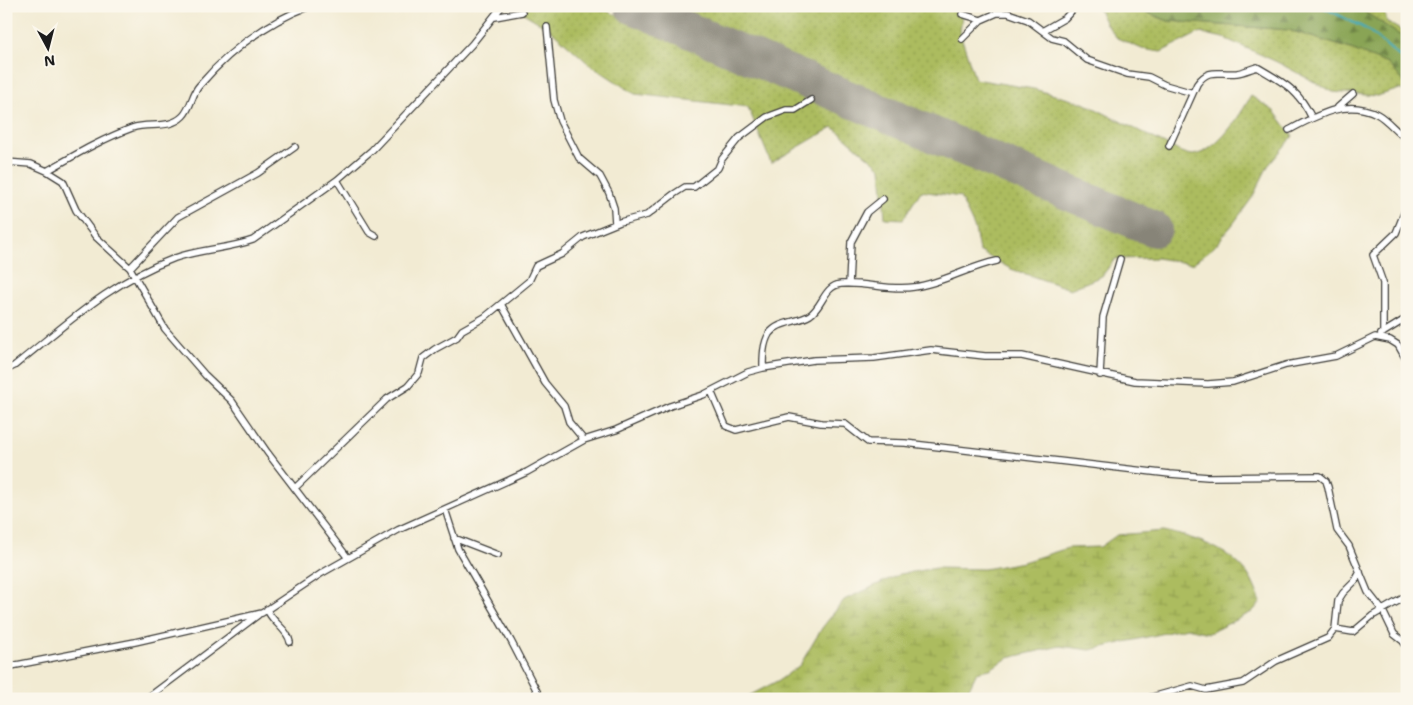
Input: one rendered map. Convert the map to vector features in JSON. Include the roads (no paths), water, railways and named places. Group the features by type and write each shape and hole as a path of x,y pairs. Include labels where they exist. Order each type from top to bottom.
{"street":[{"path":"47,171 96,143 134,127 165,125 183,116 198,87 238,47 284,16 310,6"},
{"path":"6,370 14,366 111,289 134,275 198,250 239,245 253,240 338,180 372,150 422,99 502,6"},
{"path":"1044,30 1065,18 1076,6"},
{"path":"494,17 522,12"},
{"path":"962,39 981,20 997,13 1008,13 1028,20 1044,30 1052,38 1064,41 1087,60 1127,74 1149,76 1165,85 1193,93"},
{"path":"962,14 981,20"},
{"path":"547,27 554,100 560,121 579,158 600,176 614,208 615,224"},
{"path":"1169,146 1193,93 1203,75 1208,73 1238,73 1257,67 1282,82 1302,98 1312,118"},
{"path":"1336,109 1353,94"},
{"path":"295,488 387,399 408,386 419,373 423,358 457,337 462,330 485,318 529,281 536,266 562,254 583,237 615,224 648,215 680,190 685,187 694,187 718,168 722,159 739,138 766,117 786,110 795,110 811,100"},
{"path":"1289,130 1312,118 1336,109 1356,106 1378,114 1407,139"},
{"path":"130,268 178,216 258,173 295,147"},
{"path":"6,162 31,164 47,171 62,181 76,210 96,237 130,268 165,329 205,375 232,401 267,452 348,558"},
{"path":"338,180 369,232 376,236"},
{"path":"850,284 851,242 867,212 883,200"},
{"path":"1382,333 1383,283 1373,255 1396,233 1407,206"},
{"path":"1100,375 1104,317 1120,259"},
{"path":"763,368 765,346 769,335 777,327 810,314 819,306 828,290 839,284 892,289 914,287 936,282 976,265 997,261"},
{"path":"501,304 545,383 564,406 567,419 584,440"},
{"path":"146,699 264,611 322,572 398,530 527,472 584,440 600,436 670,406 711,391 748,372 814,360 874,358 931,350 985,356 1022,356 1049,361 1100,375 1166,383 1208,384 1233,382 1286,365 1336,356 1375,337 1407,318"},
{"path":"1375,337 1390,340 1398,345 1407,361"},
{"path":"711,391 726,426 736,430 790,417 821,423 846,424 868,442 905,443 1208,477 1320,476 1326,481 1328,487 1337,530 1349,546 1368,592 1383,611 1394,634 1407,647"},
{"path":"445,509 463,559 511,641 541,699 522,699"},
{"path":"454,538 498,555"},
{"path":"1145,699 1192,686 1206,690 1243,683 1276,661 1328,638 1336,629 1338,601 1342,593 1355,581 1360,572"},
{"path":"1336,629 1353,632 1372,616 1407,596"},
{"path":"264,611 289,636 290,642"},
{"path":"6,667 135,642 264,611"}],"waterway":[{"path":"1321,6 1368,30 1407,63"}]}
